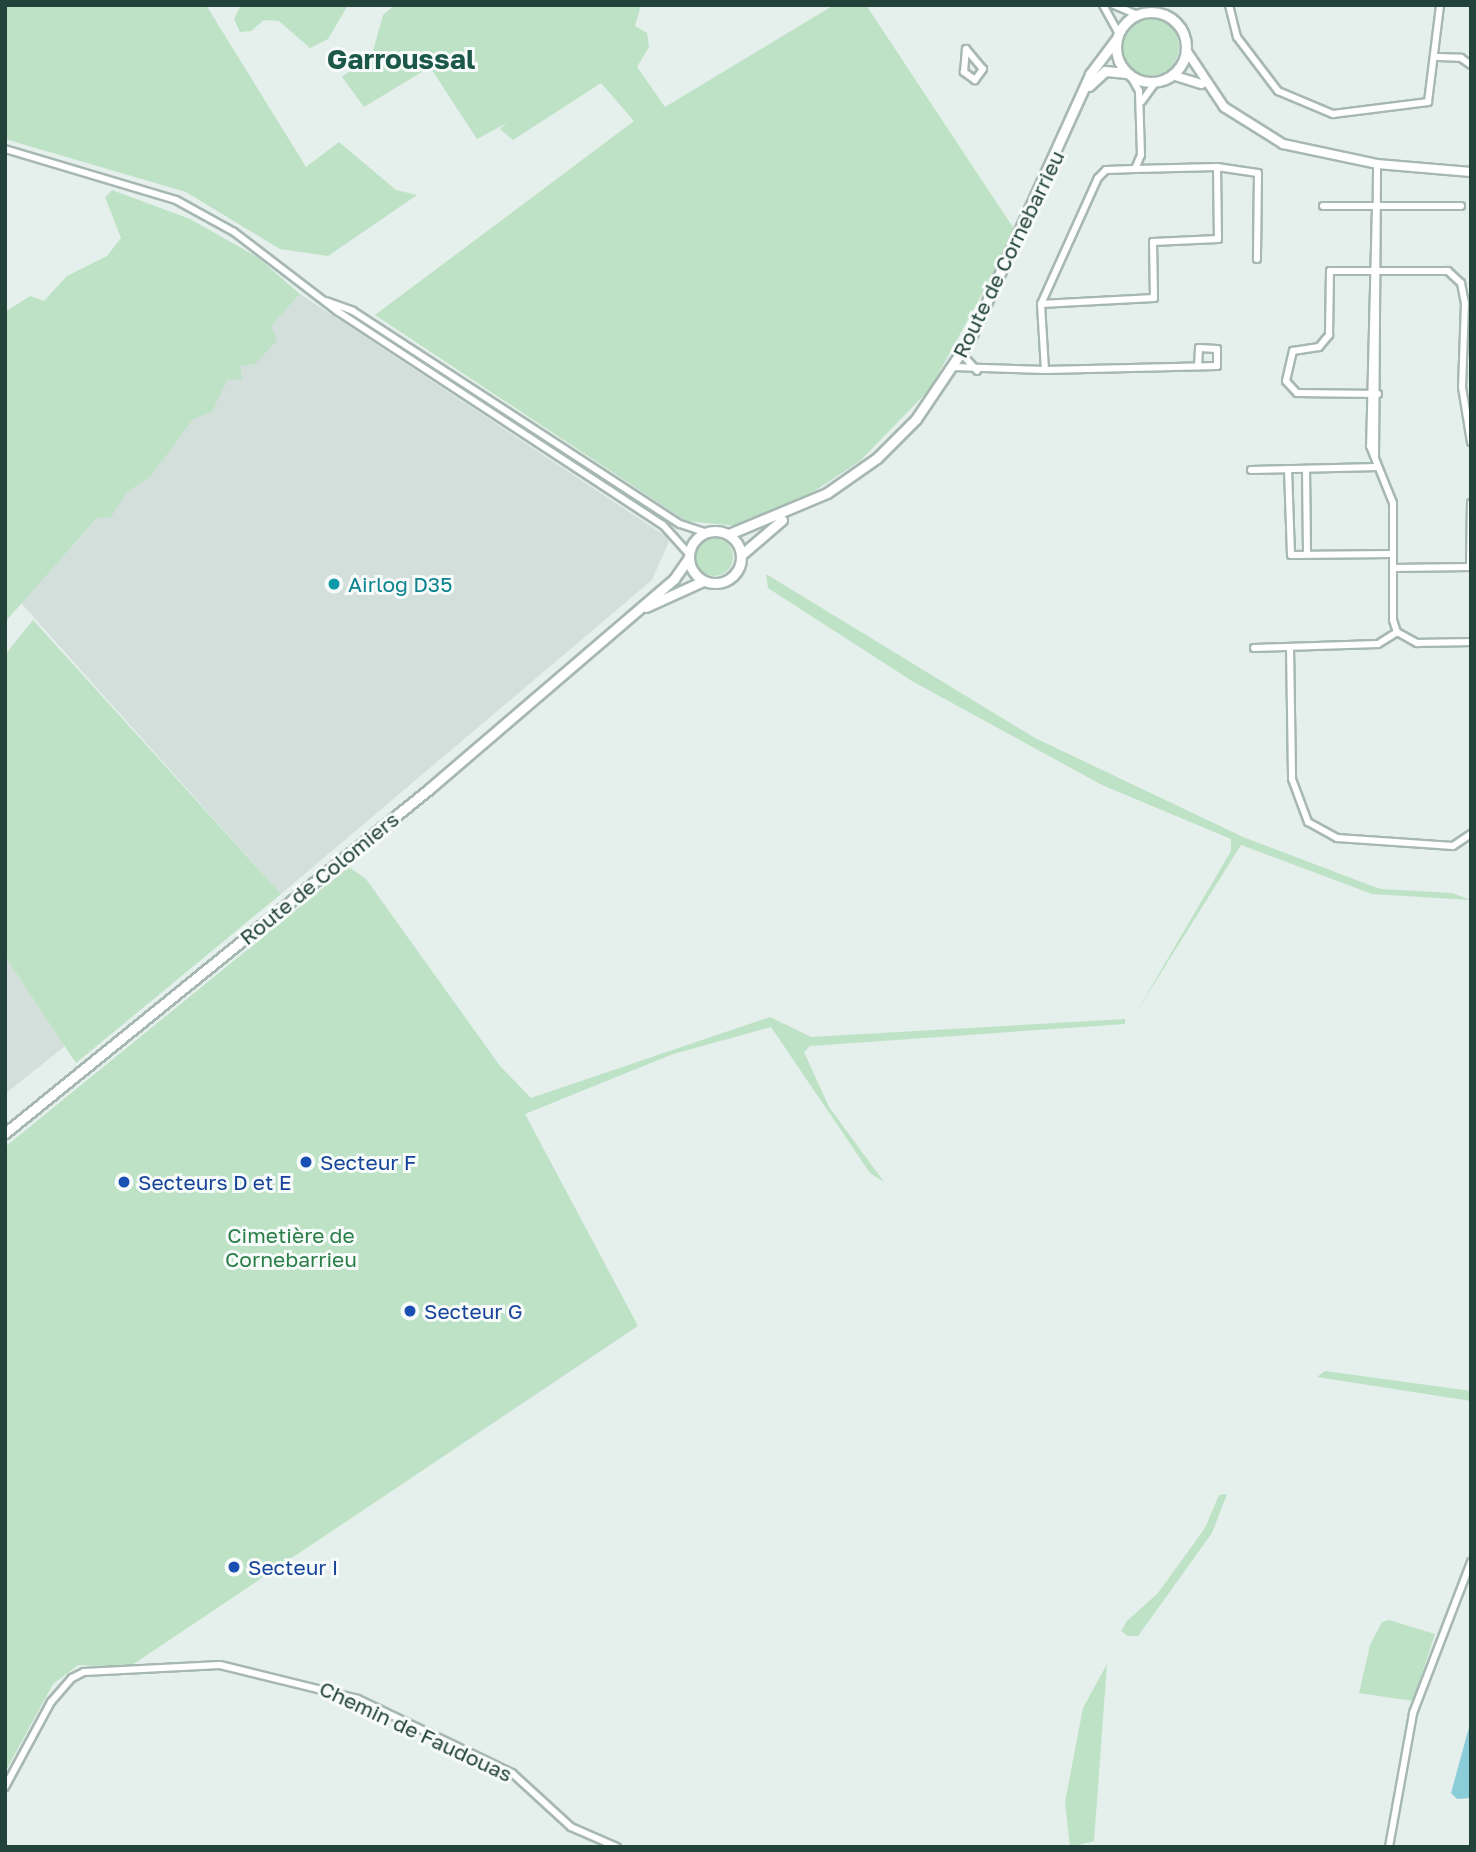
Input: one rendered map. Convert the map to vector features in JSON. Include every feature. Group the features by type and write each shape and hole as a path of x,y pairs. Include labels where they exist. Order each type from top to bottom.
{"main road":[{"path":"1151,5 1118,36 1119,60 1129,74 1156,82 1172,75 1186,50 1178,24 1167,5"},
{"path":"1140,14 1162,14 1178,24"},
{"name":"Route de Cornebarrieu","path":"741,555 796,511 886,451 953,367 1082,96 1118,36"},
{"name":"Route de Cornebarrieu","path":"1082,96 1105,71 1129,74"},
{"name":"Route de Cornebarrieu","path":"729,534 796,511"},
{"path":"705,532 729,534 741,555 730,579 704,581 688,556 705,532"},
{"name":"Route de Colomiers","path":"8,1130 429,789 620,622 688,556"},
{"name":"Route de Colomiers","path":"620,622 704,581"}],"street":[{"path":"1102,5 1118,36"},
{"path":"1114,5 1140,14"},
{"path":"1229,5 1237,37 1278,92 1324,113 1429,102 1438,57 1440,5"},
{"path":"966,49 982,69 975,80 964,72 966,49"},
{"path":"1186,50 1205,85 1240,120 1283,144 1377,164 1471,172"},
{"path":"1438,57 1461,58 1471,65"},
{"path":"1129,74 1141,110"},
{"path":"1172,75 1205,85"},
{"path":"1135,169 1141,110 1156,82"},
{"path":"5,149 176,200 274,258 326,300 663,525 688,556"},
{"path":"1377,164 1371,271 1375,457 1393,503 1392,568 1397,632"},
{"path":"1041,304 1154,298 1153,242 1219,239 1217,167"},
{"path":"1045,370 1041,304 1098,178 1106,170 1217,167 1258,173 1257,259"},
{"path":"1323,206 1461,206"},
{"path":"1374,394 1380,271 1376,206"},
{"path":"1374,394 1297,393 1286,381 1293,351 1319,347 1329,335 1330,271 1448,271 1461,283 1462,387 1471,442"},
{"path":"326,300 353,310 680,524 705,532"},
{"path":"961,353 977,371"},
{"path":"953,367 977,371 1198,366"},
{"path":"1251,470 1378,467"},
{"path":"1306,468 1307,554"},
{"path":"1288,469 1291,555 1392,554"},
{"path":"1392,568 1470,567 1471,503"},
{"path":"1397,632 1418,643 1471,642"},
{"path":"1254,648 1378,644 1397,632"},
{"path":"1290,647 1292,779 1308,822 1337,838 1453,846 1471,834"},
{"path":"1389,1847 1413,1713 1471,1562"},
{"name":"Chemin de Faudouas","path":"5,1787 51,1702 72,1678 84,1672 220,1665 358,1699 512,1773 571,1827 617,1847"}],"shaded area":[{"path":"300,294 670,539 652,580 281,894 21,603"},
{"path":"5,956 65,1046 5,1094"}],"green space":[{"path":"5,5 206,5 306,167 339,142 396,190 417,195 328,256 280,249 186,192 5,139"},
{"path":"241,5 348,5 328,39 310,48 279,21 264,20 251,31 240,32 234,19"},
{"path":"395,5 641,5 635,26 647,33 649,47 637,67 665,107 834,5 866,5 1016,232 930,389 860,461 810,494 737,526 686,521 375,315 634,121 601,83 513,140 500,129 507,123 477,139 430,67 364,107 342,77 372,55 383,15"},
{"path":"1144,18 1156,18 1171,26 1179,41 1179,53 1171,68 1156,76 1144,76 1129,68 1121,53 1121,41 1129,26"},
{"path":"112,190 190,219 257,257 300,294 271,326 277,340 255,364 240,366 242,379 227,380 212,412 193,419 150,477 128,491 111,517 97,518 5,622 5,312 30,296 44,301 67,276 107,256 121,238 105,197"},
{"path":"714,538 728,543 733,557 728,571 714,576 700,571 695,557 700,543"},
{"path":"766,574 1035,738 1243,837 1380,889 1452,893 1471,900 1372,894 1241,845 1137,1011 1231,851 1231,839 1102,785 912,681 768,588"},
{"path":"33,620 281,894 76,1063 5,956 5,655"},
{"name":"Cimetière de Cornebarrieu","path":"349,867 366,879 500,1066 531,1098 770,1017 811,1037 1125,1019 1125,1024 810,1046 804,1052 829,1107 884,1182 870,1173 771,1027 673,1054 525,1114 638,1326 129,1667 78,1665 53,1684 5,1772 5,1147"},
{"path":"1325,1371 1471,1391 1471,1401 1317,1377"},
{"path":"1227,1494 1212,1533 1138,1636 1128,1636 1121,1631 1127,1621 1158,1593 1205,1528 1219,1495"},
{"path":"1389,1620 1435,1634 1413,1701 1359,1693 1370,1645 1382,1622"},
{"path":"1107,1664 1094,1841 1070,1847 1065,1802 1083,1708"}],"water":[{"path":"1471,1720 1471,1798 1457,1799 1451,1793"}],"place":[{"name":"Airlog D35","path":"334,584"},
{"name":"Secteur F","path":"306,1162"},
{"name":"Secteurs D et E","path":"124,1182"},
{"name":"Secteur G","path":"410,1311"},
{"name":"Secteur I","path":"234,1567"}],"district":[{"name":"Garroussal","path":"401,59"}]}
